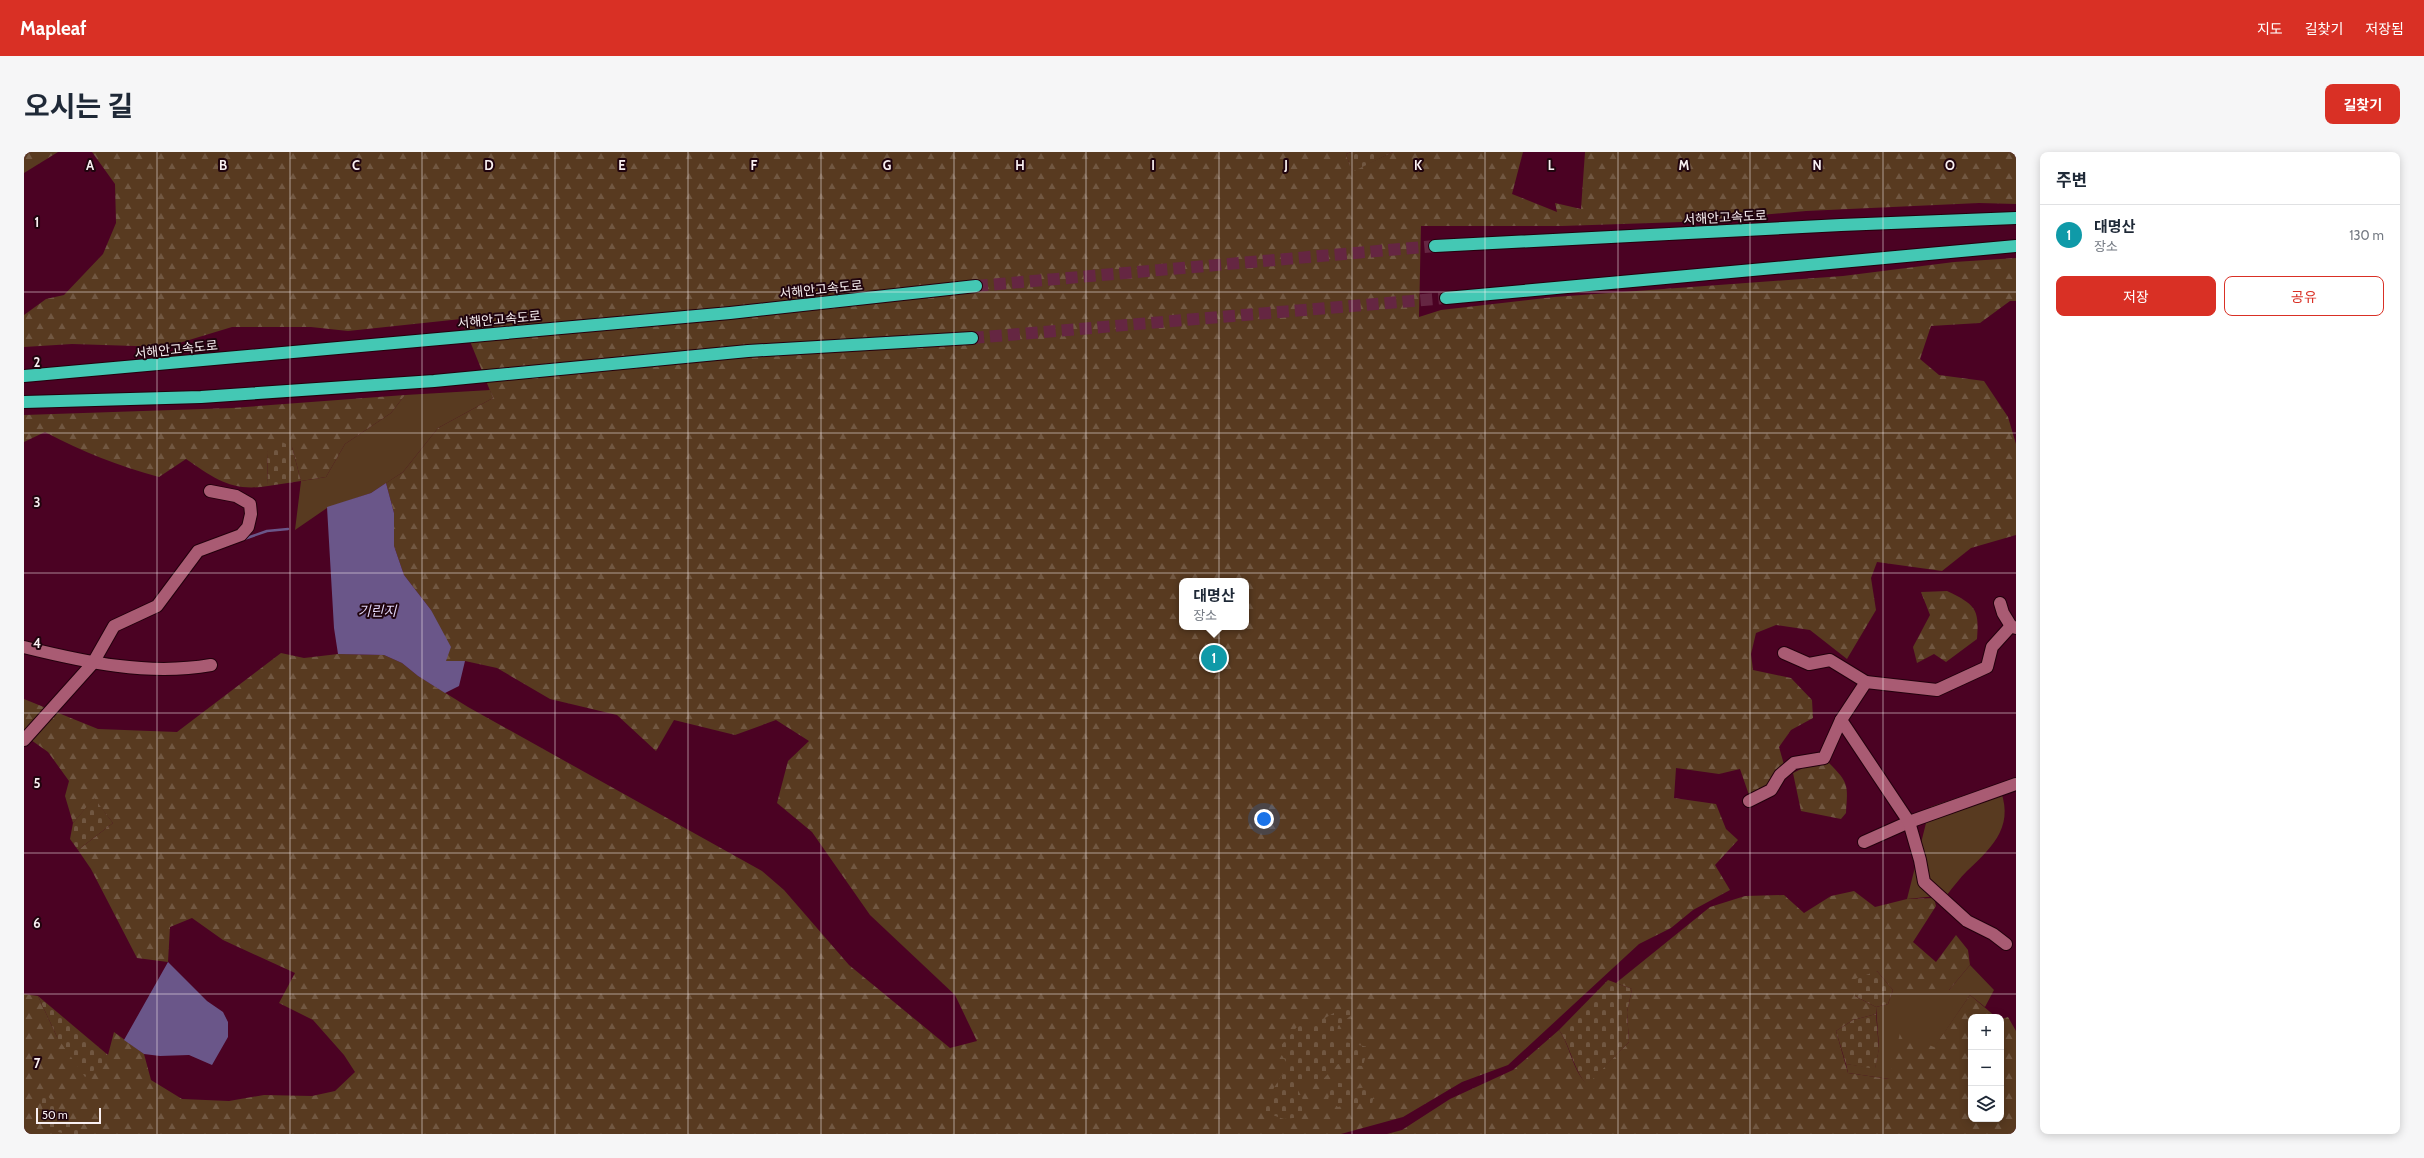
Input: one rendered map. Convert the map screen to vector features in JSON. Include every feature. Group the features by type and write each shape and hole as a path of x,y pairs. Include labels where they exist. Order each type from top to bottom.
{"highway":[{"name":"서해안고속도로","path":"1435,246 1840,225 2016,218"},
{"path":"1446,298 2016,246"},
{"name":"서해안고속도로","path":"24,376 730,313 976,286"},
{"path":"24,402 201,397 434,381 748,350 972,338"}],"street":[{"path":"24,740 93,663 114,626 157,606 198,550 241,535 248,527 251,514 250,504 236,496 210,492"},
{"path":"1784,653 1808,664 1830,660 1866,682 1938,690 1987,667 1992,647 2013,627 2003,613 2000,603"},
{"path":"24,647 93,663 147,668 183,669 211,665"},
{"path":"1748,801 1771,790 1780,775 1794,763 1824,758 1841,720 1866,682"},
{"path":"1841,720 1909,822 1920,860 1924,882 1967,921 1993,934 2006,944"},
{"path":"1864,842 1909,822 2016,784"}],"green space":[{"path":"24,152 58,152 24,173"},
{"path":"92,152 1351,152 1346,154 1352,171 1393,152 1523,152 1512,194 1557,212 1555,203 1581,209 1585,152 2016,152 2016,204 1979,203 1806,211 1682,222 1562,226 1421,226 1419,317 1441,310 1554,297 1843,276 1954,262 2016,258 2016,301 2010,301 1980,323 1931,326 1920,359 1939,375 1984,381 2008,417 2016,444 2016,535 1971,548 1942,571 1877,562 1871,578 1876,610 1847,659 1810,630 1776,625 1756,633 1751,654 1753,670 1791,678 1812,700 1813,718 1791,730 1779,747 1785,768 1770,786 1749,795 1740,769 1719,774 1676,768 1674,798 1716,804 1726,829 1738,840 1715,865 1730,890 1693,910 1671,928 1639,944 1508,1065 1462,1082 1403,1117 1341,1134 24,1134 24,994 38,996 57,1037 108,1055 114,1032 144,1054 151,1080 182,1099 229,1101 264,1095 312,1096 335,1091 355,1072 344,1055 313,1020 279,1003 295,973 223,940 192,918 170,927 168,962 137,958 91,869 78,850 113,823 94,799 73,823 65,796 69,781 48,752 24,735 24,699 98,729 177,732 281,653 304,658 338,654 384,655 402,663 418,676 468,707 762,871 784,890 849,965 950,1048 977,1041 955,995 870,915 812,832 777,803 788,761 809,741 776,720 735,735 674,720 656,751 617,715 550,699 497,668 465,661 446,661 431,610 404,575 394,546 394,513 386,483 403,472 438,428 493,398 461,319 348,331 311,327 232,327 166,347 72,344 24,347 24,315 46,299 64,295 103,254 116,223 115,184"},
{"path":"1351,152 1393,152 1352,172 1346,154"},
{"path":"490,390 493,398 438,428 403,472 371,493 327,508 295,530 301,481 326,477 345,444 391,413 405,395"},
{"path":"405,395 391,413 345,444 326,477 301,481 292,447 267,452 268,486 244,487 224,482 215,478 186,459 159,477 101,458 45,432 24,442 24,415 232,408"},
{"path":"280,441 292,447 301,481 268,486 267,452"},
{"path":"1947,591 1964,600 1973,608 1977,620 1977,639 1946,662 1934,654 1917,663 1913,647 1930,615 1921,592"},
{"path":"1829,763 1844,780 1846,785 1846,813 1841,819 1801,811 1793,773 1805,767"},
{"path":"1998,784 2003,798 2005,811 2000,833 1994,843 1947,895 1907,899 1930,807"},
{"path":"94,798 113,823 78,850 70,839 73,823"},
{"path":"1854,891 1875,907 1907,899 1934,898 1936,906 1913,942 1936,962 1956,935 1968,950 1970,965 1949,990 1893,990 1877,971 1855,996 1876,1007 1876,1014 1853,1020 1836,1031 1848,1073 1889,1079 1900,1033 1934,1047 1970,995 1992,1014 1968,1014 1968,1122 2004,1122 2004,1018 2008,1017 2016,1031 2016,1134 1387,1134 1402,1130 1450,1099 1513,1070 1559,1030 1578,1072 1587,1084 1629,1042 1627,1012 1632,989 1616,983 1710,907 1745,896 1784,895 1804,913 1831,896"},
{"path":"1970,965 1994,990 1985,1007 1970,995 1934,1048 1889,1079 1848,1073 1846,1064 1875,1068 1879,1048 1876,1007 1888,1004 1893,990 1949,990"},
{"path":"1877,971 1893,990 1888,1004 1876,1007 1855,996 1855,979"},
{"path":"1608,980 1632,989 1627,1012 1629,1042 1587,1085 1578,1072 1559,1030"},
{"path":"38,996 108,1055 101,1065 85,1077 57,1037"},
{"path":"1346,1006 1354,1013 1338,1026 1336,1040 1368,1047 1363,1066 1338,1064 1322,1080 1304,1080 1298,1090 1303,1100 1302,1117 1284,1119 1260,1111 1288,1065 1278,1049 1297,1027 1325,1018"},
{"path":"1876,1014 1879,1049 1875,1069 1846,1064 1836,1031 1853,1020"},
{"path":"1332,1082 1347,1084 1354,1089 1367,1087 1375,1090 1372,1104 1351,1103 1338,1107 1328,1100"},
{"path":"43,1090 55,1105 58,1115 74,1123 80,1134 60,1132 50,1127 38,1096"}],"water":[{"name":"기린지","path":"386,483 394,513 394,546 404,575 431,610 451,647 446,661 465,661 459,686 445,693 418,676 402,663 384,655 338,654 334,628 327,507 371,493"},
{"path":"168,962 207,1001 223,1012 228,1022 228,1037 212,1065 189,1055 160,1056 144,1054 124,1040"}],"waterway":[{"path":"244,539 267,531 288,529"}],"tunnel":[{"path":"976,286 1435,246"},
{"path":"972,338 1446,298"}],"place":[{"name":"대명산","path":"1214,658"}]}
